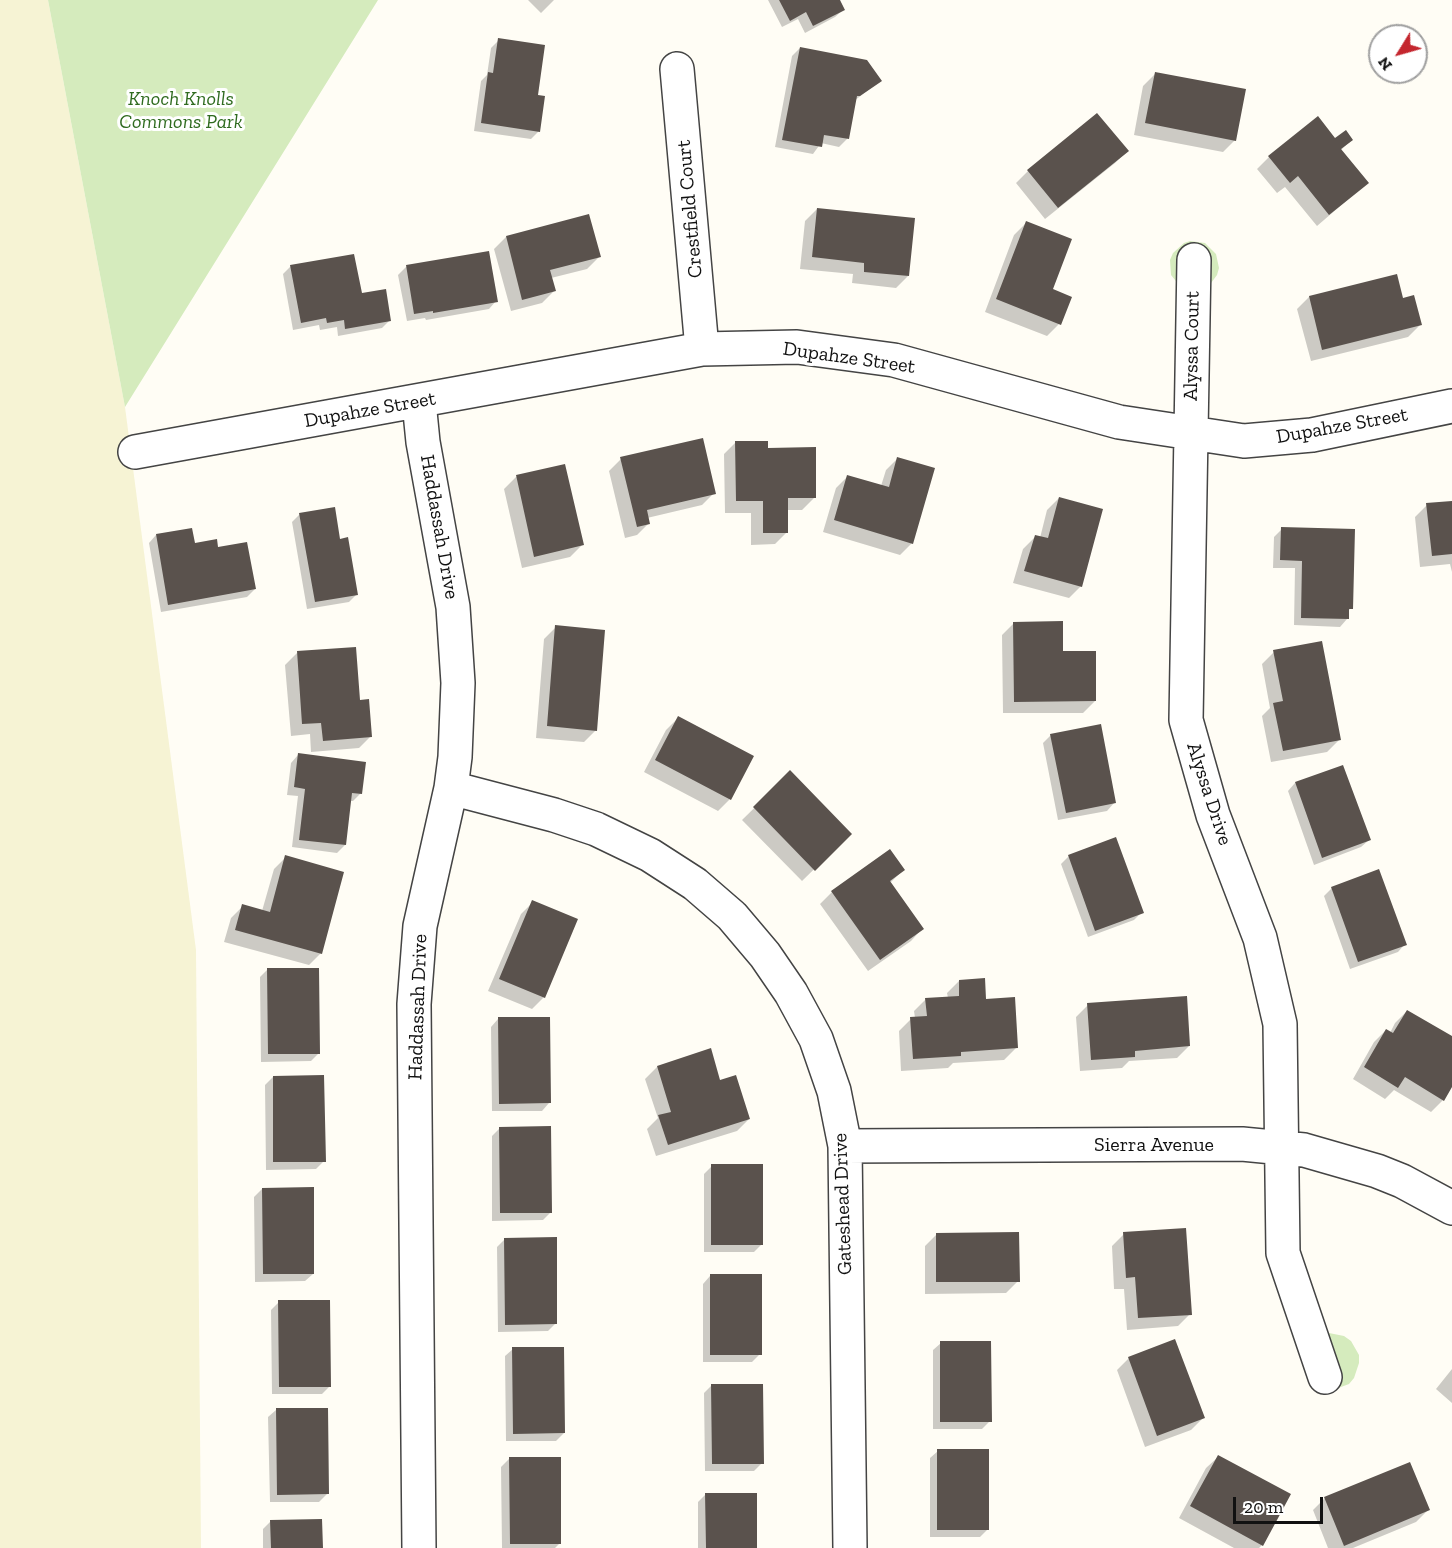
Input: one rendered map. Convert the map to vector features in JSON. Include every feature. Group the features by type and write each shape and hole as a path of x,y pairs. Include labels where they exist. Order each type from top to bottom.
{"street":[{"name":"Crestfield Court","path":"677,69 702,349"},
{"name":"Alyssa Court","path":"1191,433 1194,260"},
{"name":"Dupahze Street","path":"135,452 702,349 797,347 894,360 1119,422 1244,441 1312,435 1452,406"},
{"name":"Haddassah Drive","path":"418,402 423,442 453,607 458,683 455,757 451,788 420,926 414,1004 419,1548"},
{"name":"Alyssa Drive","path":"1191,433 1186,720 1213,815 1260,938 1280,1024 1280,1148 1284,1253 1325,1377"},
{"name":"Gateshead Drive","path":"451,788 554,814 596,830 650,855 695,884 732,916 765,955 791,993 816,1038 834,1091 845,1146 850,1548"},
{"name":"Sierra Avenue","path":"845,1146 1242,1144 1320,1153 1402,1181 1452,1208"}],"shaded area":[{"path":"0,0 48,0 125,407 196,950 201,1548 0,1548"}],"green space":[{"name":"Knoch Knolls Commons Park","path":"48,0 378,0 125,407"},
{"path":"1190,241 1205,243 1216,254 1219,268 1208,287 1180,286 1171,275 1170,260 1173,253 1184,243"},
{"path":"1329,1333 1344,1336 1351,1341 1359,1355 1354,1378 1349,1384 1333,1390 1311,1382 1303,1368 1303,1360 1321,1335"}],"building":[{"path":"779,0 840,0 845,10 813,26 806,12 790,21"},
{"path":"498,38 545,45 538,95 545,96 540,132 481,123 488,72 493,73"},
{"path":"800,47 867,60 882,81 857,96 849,139 824,135 822,147 782,140"},
{"path":"1155,72 1246,89 1236,141 1145,123"},
{"path":"1097,113 1129,151 1058,208 1027,170"},
{"path":"1318,116 1335,138 1346,130 1353,140 1341,149 1369,183 1329,215 1298,176 1290,183 1268,156"},
{"path":"817,208 915,218 909,276 864,272 864,263 812,257"},
{"path":"589,214 601,257 550,270 556,291 522,300 506,236"},
{"path":"1026,221 1072,239 1053,289 1072,297 1061,325 996,299"},
{"path":"489,251 498,302 414,314 406,265"},
{"path":"354,254 362,293 386,289 391,321 345,329 344,320 327,323 326,318 301,323 290,265"},
{"path":"1397,274 1403,298 1414,295 1422,325 1322,350 1309,296"},
{"path":"703,438 716,494 647,510 650,524 637,527 620,457"},
{"path":"735,441 768,441 768,448 816,447 816,498 788,498 788,533 763,533 763,501 736,501"},
{"path":"897,457 935,468 913,544 834,520 847,475 889,487"},
{"path":"565,464 584,545 534,557 516,475"},
{"path":"1059,497 1103,509 1082,587 1024,571 1035,535 1048,538"},
{"path":"1452,501 1452,554 1432,556 1426,503"},
{"path":"335,507 340,539 348,537 358,595 315,602 299,513"},
{"path":"1281,527 1355,529 1353,609 1349,609 1349,619 1301,618 1302,561 1280,560"},
{"path":"192,528 195,543 217,539 218,547 247,542 256,589 168,605 156,534"},
{"path":"1063,621 1063,651 1096,651 1096,701 1014,702 1013,622"},
{"path":"555,625 605,630 597,731 547,726"},
{"path":"1322,641 1341,740 1283,751 1273,703 1283,701 1273,650"},
{"path":"356,647 360,700 369,699 372,737 323,741 321,723 302,724 297,651"},
{"path":"678,716 754,756 731,800 655,760"},
{"path":"1101,724 1116,803 1066,813 1050,734"},
{"path":"298,753 366,762 362,794 352,793 346,845 299,840 305,789 294,787"},
{"path":"1343,765 1371,840 1322,858 1295,782"},
{"path":"790,770 852,834 815,871 753,807"},
{"path":"1116,837 1144,913 1095,931 1068,855"},
{"path":"890,849 905,870 890,881 924,929 880,960 831,891"},
{"path":"285,855 344,872 322,954 235,930 242,904 270,912"},
{"path":"1379,869 1407,945 1358,962 1331,887"},
{"path":"532,900 578,919 545,998 499,979"},
{"path":"267,968 319,968 320,1054 268,1054"},
{"path":"985,978 986,999 1015,997 1018,1048 961,1052 961,1056 913,1059 910,1017 927,1016 925,998 959,996 959,980"},
{"path":"1187,996 1190,1046 1135,1051 1135,1057 1091,1060 1087,1003"},
{"path":"1407,1010 1452,1036 1452,1087 1444,1101 1405,1077 1398,1088 1364,1067 1386,1029 1393,1033"},
{"path":"498,1017 550,1017 551,1103 499,1104"},
{"path":"711,1048 720,1080 736,1075 750,1119 668,1145 658,1115 671,1112 657,1066"},
{"path":"324,1075 326,1162 273,1162 273,1076"},
{"path":"551,1126 552,1213 500,1213 499,1127"},
{"path":"711,1164 763,1164 763,1245 711,1245"},
{"path":"314,1187 314,1274 263,1274 262,1188"},
{"path":"1186,1228 1192,1315 1138,1318 1135,1277 1126,1278 1123,1232"},
{"path":"1019,1232 1020,1282 936,1282 936,1233"},
{"path":"557,1237 557,1324 505,1325 504,1238"},
{"path":"710,1274 762,1274 762,1355 710,1355"},
{"path":"278,1300 330,1300 331,1387 279,1387"},
{"path":"1175,1339 1205,1418 1157,1436 1128,1357"},
{"path":"940,1341 991,1341 992,1422 940,1422"},
{"path":"512,1347 564,1347 565,1433 513,1434"},
{"path":"711,1384 763,1384 764,1464 712,1464"},
{"path":"276,1408 328,1408 329,1494 277,1495"},
{"path":"937,1449 989,1449 989,1530 937,1530"},
{"path":"1218,1455 1291,1494 1263,1546 1190,1506"},
{"path":"509,1457 561,1457 561,1544 510,1544"},
{"path":"1410,1462 1430,1510 1344,1546 1324,1497"},
{"path":"705,1493 757,1493 757,1548 706,1548"},
{"path":"322,1519 323,1548 271,1548 270,1520"}]}
